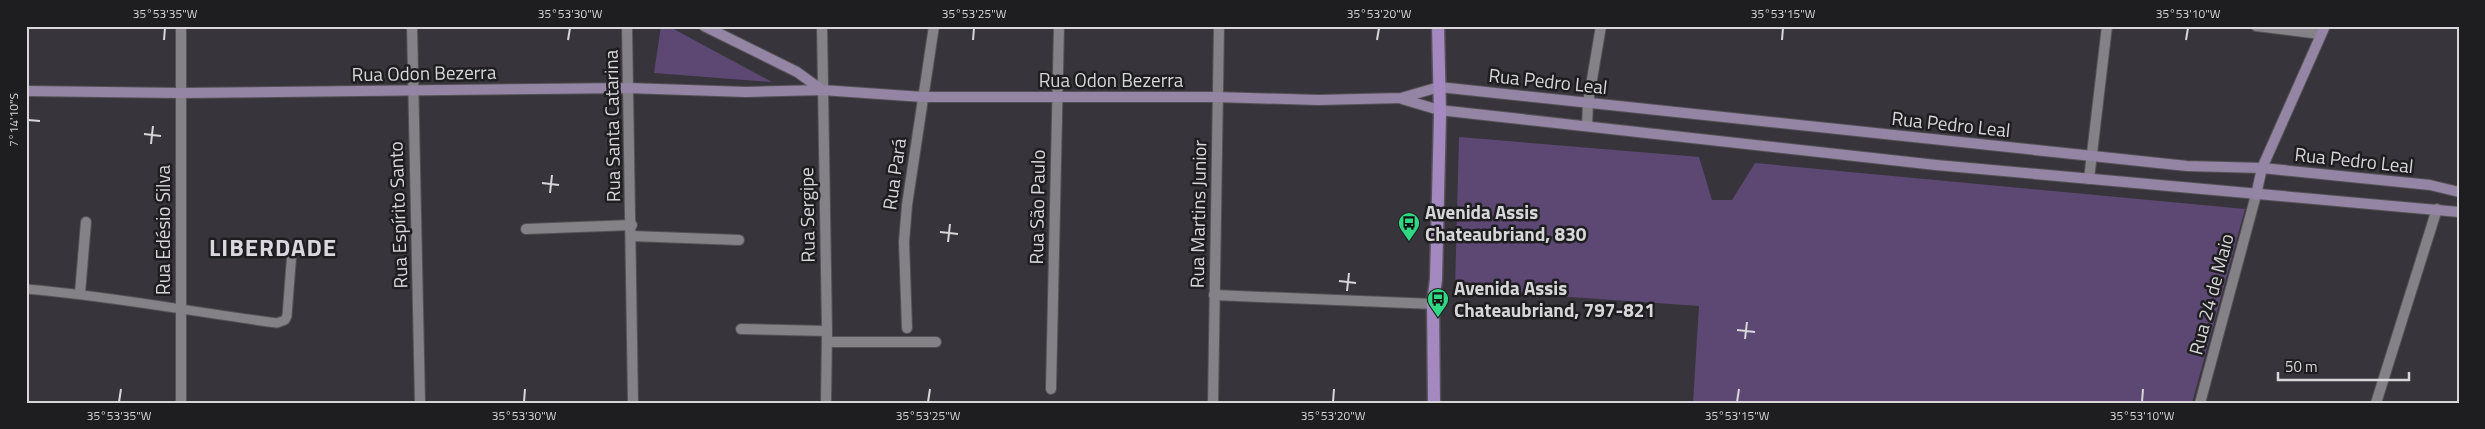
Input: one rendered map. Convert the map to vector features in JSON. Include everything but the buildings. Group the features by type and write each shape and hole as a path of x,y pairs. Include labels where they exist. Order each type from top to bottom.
{"main road":[{"path":"704,26 797,72 822,90"},
{"path":"1434,403 1432,304 1436,279 1439,110 1438,26"},
{"path":"2256,195 2262,168 2322,30"},
{"name":"Rua Odon Bezerra","path":"26,92 180,93 628,88 746,92 822,90 923,97 1318,100 1401,98 1439,88"},
{"name":"Rua Pedro Leal","path":"1439,88 2186,166 2262,168 2430,185 2459,192"},
{"name":"Rua Odon Bezerra","path":"1401,98 1439,110"},
{"path":"1439,110 1926,164 2165,184 2256,195 2459,212"}],"street":[{"name":"Rua Edésio Silva","path":"180,26 181,403"},
{"name":"Rua Espírito Santo","path":"412,26 420,403"},
{"name":"Rua Santa Catarina","path":"627,26 632,225 633,403"},
{"name":"Rua Sergipe","path":"822,26 827,331 826,403"},
{"name":"Rua Pará","path":"907,328 904,242 907,205 934,26"},
{"name":"Rua São Paulo","path":"1051,389 1059,26"},
{"name":"Rua Martins Junior","path":"1213,403 1216,98 1219,26"},
{"path":"1587,126 1588,103 1601,26"},
{"path":"2089,179 2107,26"},
{"path":"2256,26 2322,30"},
{"name":"Rua 24 de Maio","path":"2200,403 2256,195"},
{"path":"2376,403 2437,210"},
{"path":"80,293 86,222"},
{"name":"Rua Santa Catarina","path":"526,229 632,225"},
{"path":"631,236 739,240"},
{"path":"1214,296 1432,304"},
{"path":"741,329 827,331"},
{"path":"827,342 936,342"}],"lane":[{"path":"26,289 80,293 181,309 200,314 282,322 286,316 292,251"}],"shaded area":[{"path":"661,26 668,26 772,82 654,73"},
{"path":"1459,137 1699,157 1712,200 1732,200 1755,163 2245,209 2192,403 1693,403 1699,306 1455,289"}],"place":[{"name":"Avenida Assis Chateaubriand, 830","path":"1409,242"},
{"name":"Avenida Assis Chateaubriand, 797-821","path":"1438,318"}],"district":[{"name":"LIBERDADE","path":"273,248"}]}
